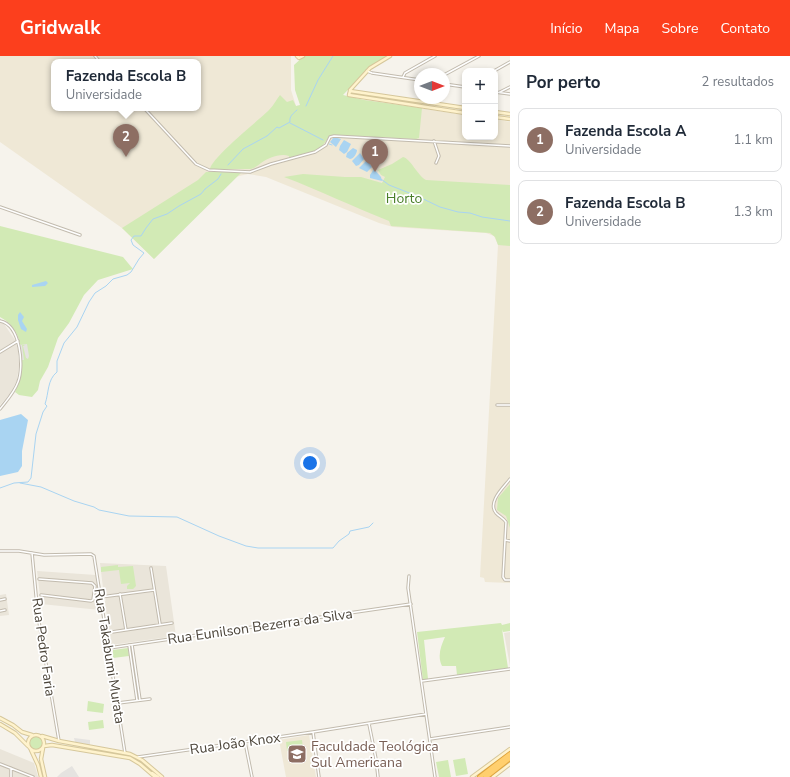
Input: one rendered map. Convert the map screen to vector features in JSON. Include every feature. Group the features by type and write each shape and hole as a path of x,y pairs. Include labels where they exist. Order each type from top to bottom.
{"highway":[{"path":"480,777 510,754"},
{"path":"486,777 510,758"}],"street":[{"path":"297,56 300,58 303,56"},
{"path":"350,91 367,71 374,65 390,56"},
{"path":"403,77 405,73 435,56"},
{"path":"450,72 479,56"},
{"path":"498,69 510,62"},
{"path":"367,71 414,79"},
{"path":"450,85 462,87"},
{"path":"509,87 510,94 500,92 509,87"},
{"path":"350,91 462,108"},
{"path":"350,91 349,95 462,113"},
{"path":"147,111 196,164 209,170 250,172 271,164 315,152 326,145 330,137 334,136 510,146"},
{"path":"498,112 510,114"},
{"path":"498,118 510,120"},
{"path":"434,141 439,156 436,163"},
{"path":"0,207 80,235"},
{"path":"0,322 8,325 18,341 21,365 18,381 11,396 0,408"},
{"path":"0,352 18,341"},
{"path":"496,405 510,406"},
{"path":"510,479 496,496 494,507 495,512 506,522 503,577 505,580 510,580"},
{"path":"505,540 510,540"},
{"path":"0,551 12,550 32,553"},
{"name":"Rua Takabumi Murata","path":"32,553 44,555 91,554 96,559 125,753"},
{"name":"Rua Pedro Faria","path":"32,553 38,616 58,741"},
{"path":"151,568 160,625"},
{"path":"409,576 408,588 436,777"},
{"path":"39,579 92,584 95,586 94,596 91,601 42,595"},
{"path":"94,596 110,596 154,590"},
{"path":"120,594 126,630"},
{"path":"101,596 110,596"},
{"path":"102,603 106,596"},
{"path":"0,600 5,599"},
{"name":"Rua Eunilson Bezerra da Silva","path":"110,648 411,604"},
{"path":"0,611 6,610"},
{"path":"112,632 172,623"},
{"path":"131,645 139,700"},
{"path":"422,681 510,668"},
{"path":"118,703 150,700"},
{"name":"Rua João Knox","path":"138,758 369,724 426,714"},
{"path":"0,718 22,732 58,741 125,753 138,758 162,777"},
{"path":"0,724 15,733 29,747 36,751 52,745 127,758 136,761 155,777"},
{"path":"369,724 378,777"},
{"path":"430,739 510,726"},
{"path":"313,732 319,777"},
{"path":"34,735 29,739 29,747 36,760 40,777"},
{"path":"42,736 44,740 44,747 41,759 45,777"},
{"path":"245,742 252,777"},
{"path":"472,777 510,749"},
{"path":"0,764 33,777"},
{"path":"493,777 510,764"},
{"path":"11,768 11,777"},
{"path":"151,773 158,777"}],"shaded area":[{"path":"0,56 291,56 291,90 296,106 364,100 462,115 462,140 498,140 498,120 510,122 510,583 485,582 484,578 480,577 498,245 494,236 486,233 393,227 379,223 266,177 248,174 235,177 154,259 122,228 0,142"},
{"path":"0,318 15,340 18,350 19,365 17,380 10,394 0,405"},
{"path":"27,344 29,356 28,359 26,358 23,346 25,345 22,345 24,360 22,360 20,345"},
{"path":"100,563 166,566 176,636 111,645 105,602 106,592 103,588"},
{"path":"37,571 96,575 100,610 41,604"},
{"path":"6,594 9,615 0,616 0,595"},
{"path":"510,632 510,666 504,633"},
{"name":"Faculdade Teológica Sul Americana","path":"309,735 316,777 286,777 279,740"},
{"path":"74,738 90,740 90,745 75,742"},
{"path":"0,749 34,763 38,777 0,777"},
{"path":"72,766 79,777 57,777 61,773"}],"green space":[{"path":"304,56 388,56 369,68 343,95 364,100 422,108 419,138 333,135 329,137 320,148 313,152 289,158 289,156 286,155 274,156 250,169 210,169 219,156 269,110 280,95 287,102 293,100 296,106 300,105 295,90 294,65"},
{"name":"Horto","path":"403,157 409,161 426,180 510,185 510,246 498,245 495,237 490,233 391,226 389,221 284,177 303,174 361,177 382,183 385,177 381,175 378,170"},
{"path":"206,172 242,172 154,259 122,228 198,180"},
{"path":"0,226 123,257 133,269 98,280 84,295 69,323 58,338 48,367 40,381 38,390 32,397 19,395 15,392 21,372 22,361 19,341 15,331 9,323 0,317"},
{"path":"510,484 510,528 506,516 497,510 498,498"},
{"path":"118,565 118,567 133,566 136,586 133,589 127,589 127,586 130,583 121,584 119,570 101,572 101,567"},
{"path":"501,623 502,625 510,623 510,631 503,632 502,629 508,668 457,675 456,666 442,666 440,651 445,637 424,640 428,679 423,680 417,632"},
{"path":"128,648 129,656 113,658 113,650"},
{"path":"88,701 104,704 103,713 87,711"},
{"path":"103,720 104,728 89,730 88,722"},
{"path":"33,736 39,736 43,740 43,746 39,750 33,750 29,746 29,740"},
{"path":"302,740 303,749 287,751 286,742"},
{"path":"465,758 468,774 456,776 453,760"},
{"path":"448,760 451,777 439,777 436,762"}],"water":[{"path":"334,137 341,139 336,147 330,142"},
{"path":"344,140 351,144 347,152 344,154 339,150"},
{"path":"353,148 357,150 355,156 350,159 346,157 347,153"},
{"path":"360,153 364,159 359,165 356,166 352,161"},
{"path":"367,160 372,167 367,172 359,168"},
{"path":"374,169 381,177 382,181 370,178 370,175"},
{"path":"46,281 48,283 45,286 32,287 32,285"},
{"path":"20,312 24,317 22,321 27,329 26,332 21,329 18,320 18,315"},
{"path":"21,414 28,420 22,451 22,466 18,472 0,476 0,420"}],"waterway":[{"path":"306,106 318,80 333,56"},
{"path":"228,165 243,149 267,136 277,127 279,128 290,122 291,117 297,110"},
{"path":"290,123 323,140"},
{"path":"0,488 14,483 28,482 31,478 36,434 43,412 47,406 45,404 51,379 57,372 57,361 64,343 77,327 95,293 106,286 113,279 127,275 131,272 144,253 133,245 131,240 134,236 141,236 153,219 167,214 201,194 218,179 221,174"},
{"path":"381,179 389,185 440,207 482,217 510,221"},
{"path":"20,483 41,487 99,510 129,516 177,517 219,536 246,546 258,548 333,548 339,541 349,534 350,531 369,527 373,523"}],"place":[{"name":"Fazenda Escola B","path":"126,157"},
{"name":"Fazenda Escola A","path":"375,172"},
{"name":"Faculdade Teológica Sul Americana","path":"297,754"}]}
